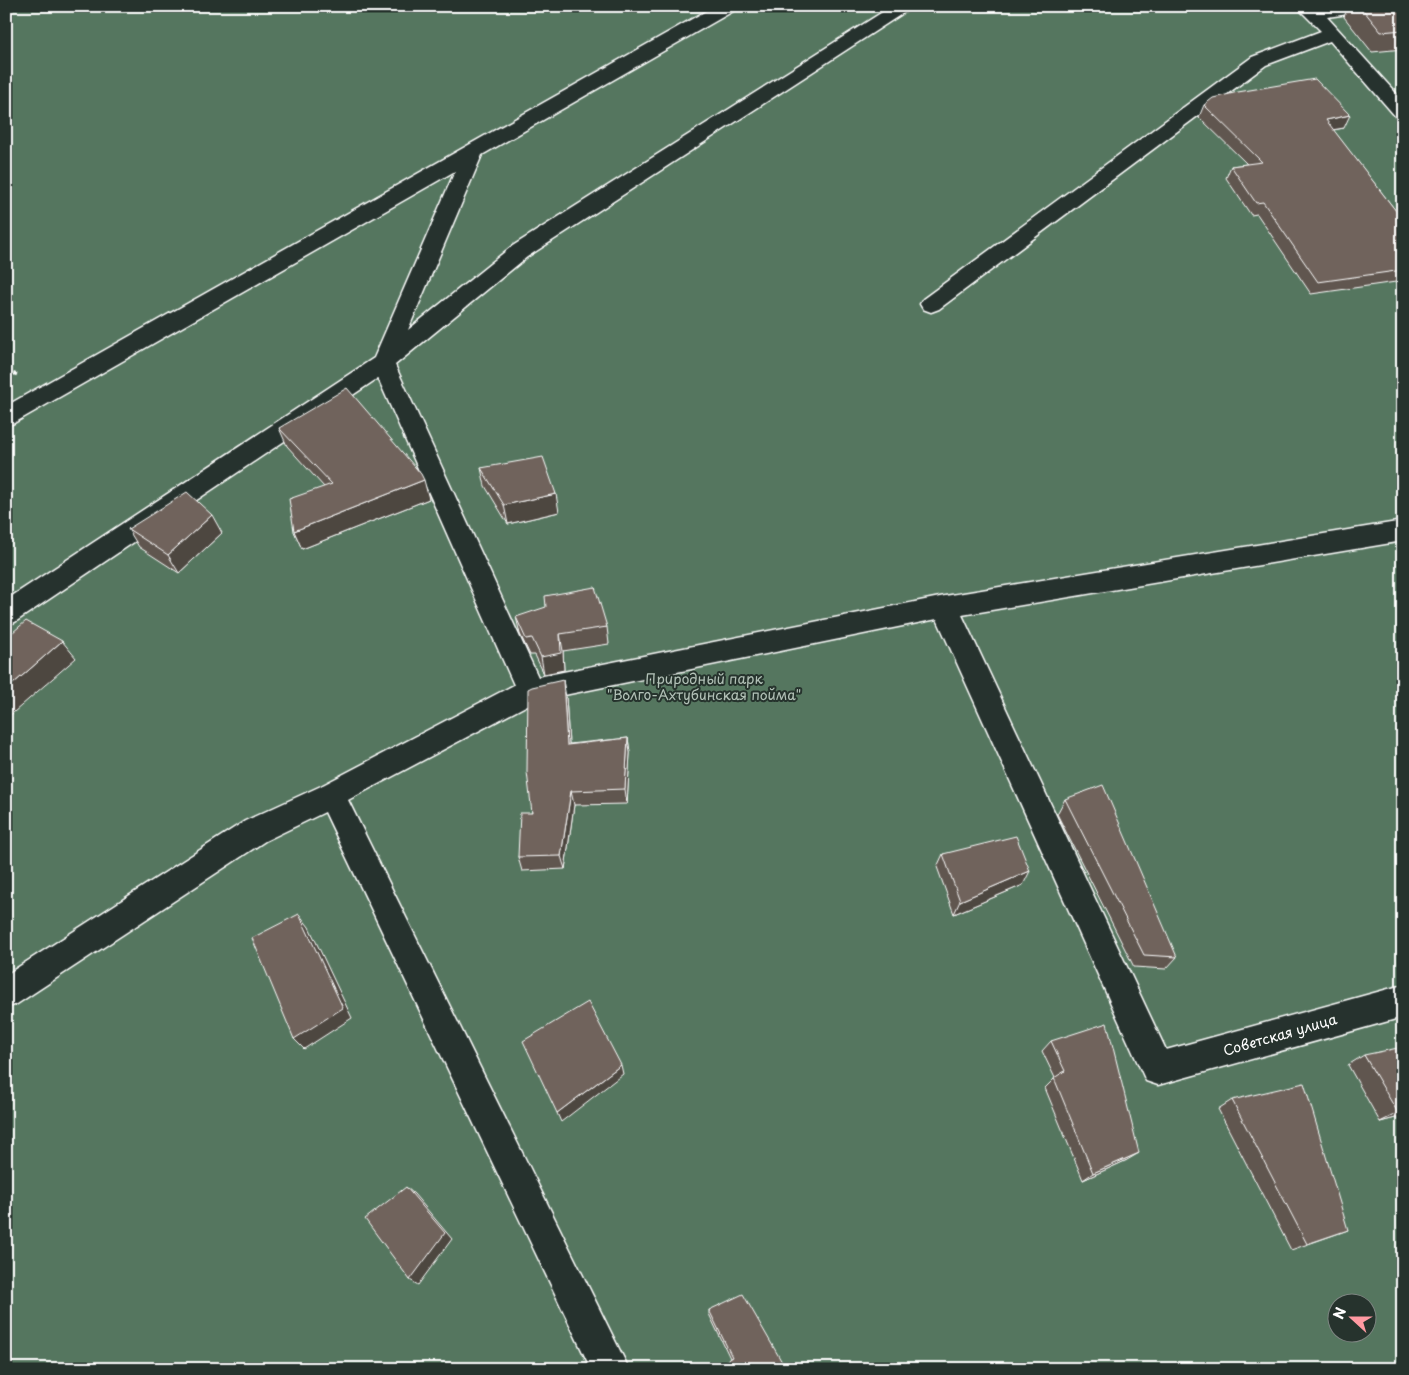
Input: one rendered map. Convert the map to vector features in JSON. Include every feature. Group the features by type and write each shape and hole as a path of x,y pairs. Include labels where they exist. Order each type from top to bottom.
{"street":[{"path":"6,417 729,6"},
{"path":"6,614 384,363 519,252 905,6"},
{"path":"1309,10 1370,6"},
{"path":"1309,10 1334,33 1403,113"},
{"path":"930,304 1258,61 1334,33"},
{"path":"474,152 384,363 530,690"},
{"path":"6,993 255,831 331,795 530,690 945,607 1403,532"},
{"name":"Советская улица","path":"945,607 1158,1069 1403,1001"},
{"path":"331,795 611,1369"}],"green space":[{"name":"Природный парк \"Волго-Ахтубинская пойма\"","path":"6,6 1403,6 1403,1369 6,1369"}],"building":[{"path":"1360,6 1403,6 1403,30 1381,32"},
{"path":"1315,79 1350,115 1326,120 1403,220 1403,270 1318,282 1263,202 1256,203 1231,166 1262,162 1204,105 1213,98 1238,92"},
{"path":"347,388 421,474 424,480 294,531 289,499 332,484 279,428"},
{"path":"543,457 556,494 504,505 481,468"},
{"path":"187,492 212,515 168,555 128,529"},
{"path":"595,587 607,627 560,634 561,653 541,657 532,638 526,639 516,617 546,607 545,596"},
{"path":"26,621 62,641 6,690 6,638"},
{"path":"563,680 567,745 628,738 625,789 571,791 561,856 518,857 520,813 532,813 527,772 528,689"},
{"path":"1103,785 1177,957 1144,955 1065,799"},
{"path":"1016,836 1030,871 960,901 943,854"},
{"path":"299,914 343,1008 294,1039 252,938"},
{"path":"588,1002 621,1065 557,1113 523,1041"},
{"path":"1107,1023 1139,1153 1093,1173 1054,1078 1065,1071 1051,1041"},
{"path":"1403,1047 1403,1112 1398,1113 1364,1055"},
{"path":"1304,1083 1348,1230 1307,1244 1232,1100"},
{"path":"406,1187 445,1233 410,1280 365,1219"},
{"path":"743,1294 786,1369 713,1369 732,1357 709,1310"}]}
